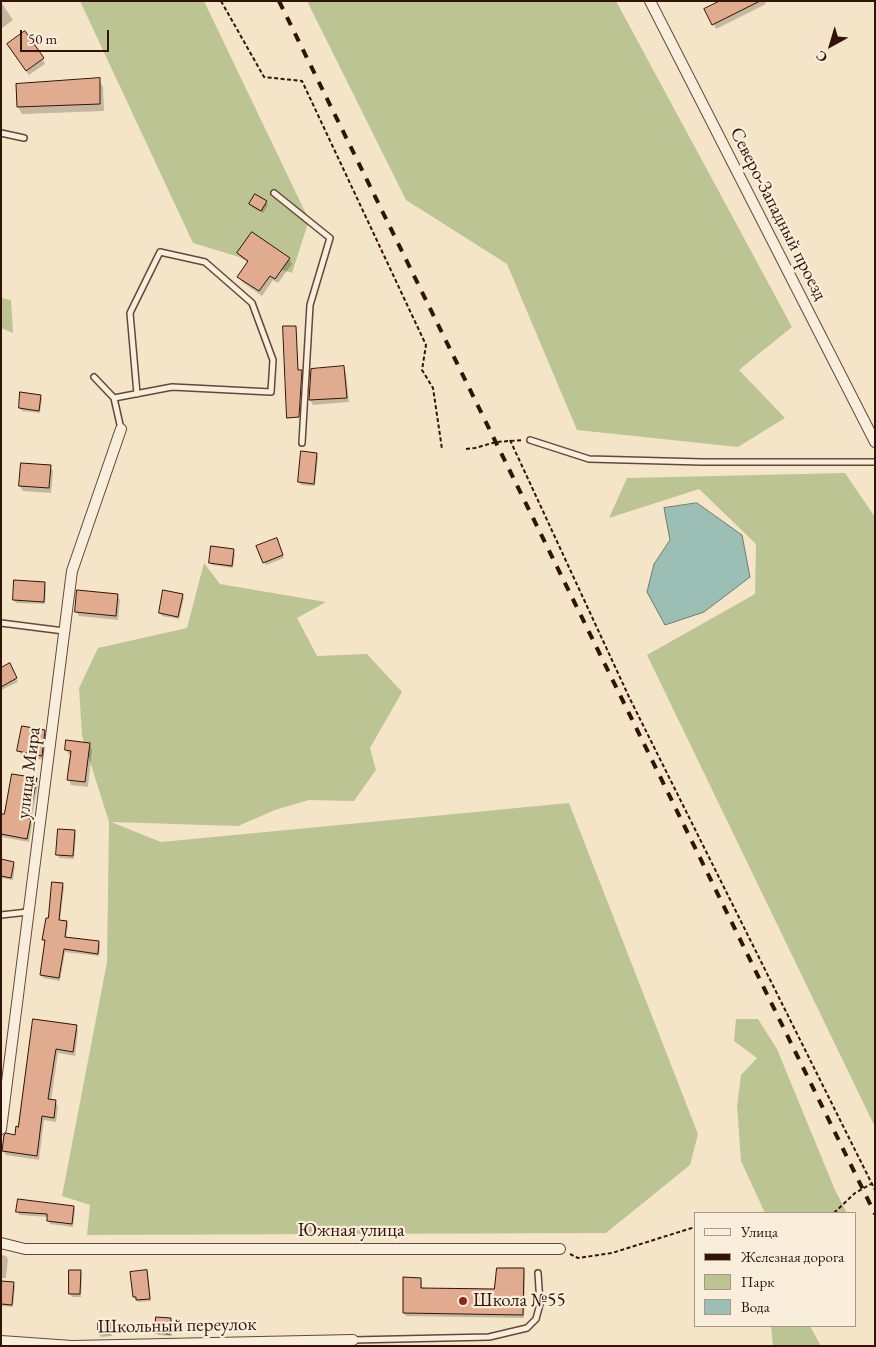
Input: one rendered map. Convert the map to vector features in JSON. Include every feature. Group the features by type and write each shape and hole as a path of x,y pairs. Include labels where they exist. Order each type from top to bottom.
{"street":[{"name":"Северо-Западный проезд","path":"650,1 875,442"},
{"name":"улица Мира","path":"1,1129 72,571 121,429"},
{"name":"Южная улица","path":"1,1243 26,1249 560,1249"},
{"name":"Школьный переулок","path":"1,1340 72,1346 353,1340"}],"lane":[{"path":"1,133 24,138"},
{"path":"274,194 330,238 310,305 302,443"},
{"path":"114,398 136,394 172,386 271,392 273,360 252,303 205,262 160,252 130,313 136,394"},
{"path":"94,377 114,398 121,429"},
{"path":"530,440 589,459 702,462 875,462"},
{"path":"1,623 64,630"},
{"path":"1,915 29,912"},
{"path":"353,1340 489,1338 527,1328 536,1319 540,1304 538,1273"}],"path":[{"path":"221,1 264,77 302,81 426,345 422,370 432,388 442,449"},
{"path":"510,440 630,699 875,1190"},
{"path":"466,450 496,442 530,440"},
{"path":"835,1212 855,1193 872,1184"},
{"path":"560,1249 578,1258 612,1253 694,1227"}],"green space":[{"path":"80,1 204,1 309,220 292,273 193,243"},
{"path":"307,1 616,1 792,327 739,370 785,418 738,447 577,430 507,264 406,200"},
{"path":"1,298 11,300 13,333 1,328"},
{"path":"845,473 875,517 875,1127 647,655 755,594 756,544 699,489 609,518 627,478"},
{"path":"204,563 220,584 326,602 297,618 317,656 367,654 402,692 370,748 376,770 354,801 309,800 275,810 238,826 111,822 161,842 569,803 698,1134 690,1165 606,1233 87,1235 90,1205 62,1196 107,962 109,822 82,736 79,688 98,648 187,628"},
{"path":"736,1019 758,1019 777,1049 835,1190 846,1212 765,1212 741,1161 737,1106 741,1075 757,1058 734,1041"},
{"path":"771,1327 811,1327 821,1346 773,1346"}],"water":[{"path":"697,503 742,535 750,577 704,612 665,625 647,592 654,564 670,540 664,508"}],"building":[{"path":"720,1 760,1 712,25 704,9"},
{"path":"25,31 44,58 26,71 7,44"},
{"path":"100,78 100,104 17,107 16,84"},
{"path":"255,194 267,201 261,211 249,204"},
{"path":"252,232 290,258 275,279 270,276 259,291 237,277 248,261 237,253"},
{"path":"283,326 296,326 298,370 302,370 299,417 287,418"},
{"path":"344,366 347,398 309,400 311,369"},
{"path":"20,392 41,395 39,411 19,408"},
{"path":"301,451 317,453 314,484 298,482"},
{"path":"21,463 51,465 49,488 19,486"},
{"path":"277,538 283,555 263,563 256,546"},
{"path":"211,546 234,549 232,566 209,563"},
{"path":"14,580 45,582 44,602 13,600"},
{"path":"77,590 118,594 116,616 75,612"},
{"path":"163,590 183,594 178,617 159,613"},
{"path":"10,663 17,678 1,687 1,668"},
{"path":"22,726 45,730 42,756 17,751"},
{"path":"66,740 90,743 85,782 67,780 71,751 65,750"},
{"path":"12,774 37,778 27,839 1,834 1,814 4,814"},
{"path":"58,829 75,830 73,856 56,855"},
{"path":"1,859 14,862 11,878 1,876"},
{"path":"52,882 63,883 59,920 67,921 65,937 99,941 98,954 64,949 59,978 40,975 45,940 42,940 46,918 48,918"},
{"path":"33,1019 77,1025 73,1052 56,1049 48,1099 56,1100 54,1118 42,1116 37,1156 2,1151 4,1135 6,1133 15,1135 16,1126 18,1127"},
{"path":"18,1199 74,1206 72,1224 47,1221 47,1214 16,1212"},
{"name":"Школа №55","path":"497,1268 524,1268 523,1315 403,1313 403,1277 421,1278 421,1288 494,1289"},
{"path":"69,1270 81,1270 80,1294 69,1294"},
{"path":"147,1270 150,1299 136,1300 136,1297 133,1297 130,1272"},
{"path":"1,1281 14,1282 12,1305 1,1304"},
{"path":"156,1317 171,1318 170,1334 155,1333"},
{"path":"98,1319 111,1319 111,1334 98,1334"}],"railway":[{"path":"279,1 875,1214"}],"place":[{"name":"Школа №55","path":"463,1301"}]}
